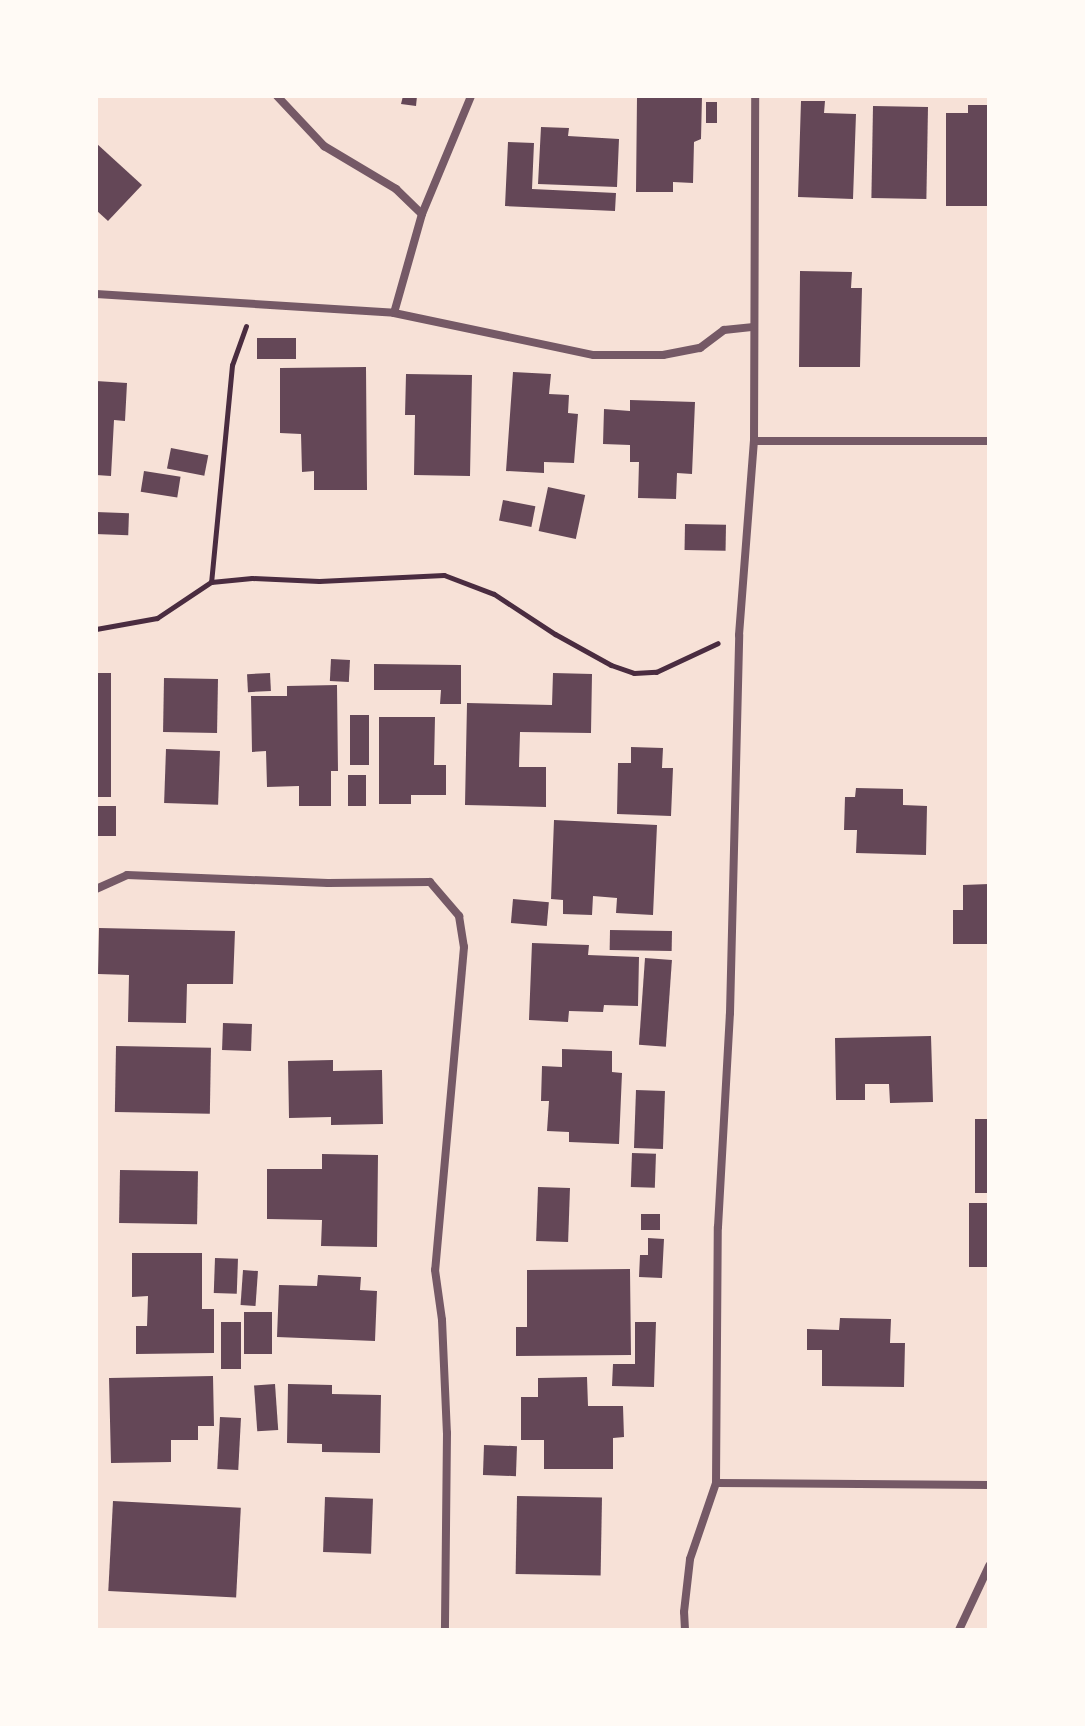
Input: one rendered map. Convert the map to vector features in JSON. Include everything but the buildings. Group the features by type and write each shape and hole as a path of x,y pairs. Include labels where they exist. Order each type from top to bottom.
{"street":[{"path":"277,96 324,146 396,189 422,214"},
{"path":"394,313 422,214 471,96"},
{"path":"685,1630 690,1559 716,1483 718,1227 730,1013 739,635 754,441 755,96"},
{"path":"96,294 190,299 252,307 394,313 594,355 663,355 700,348 724,330 754,327"},
{"path":"754,441 989,441"},
{"path":"96,889 127,875 328,883 430,882 459,916 464,947 435,1270 442,1320 447,1433 445,1630"},
{"path":"716,1483 989,1485"},
{"path":"959,1630 989,1566"}],"path":[{"path":"211,582 232,365 252,307"},
{"path":"96,629 157,618 211,582 252,578 319,581 391,575 444,575 494,594 583,649 634,673 656,672 739,635"}]}
